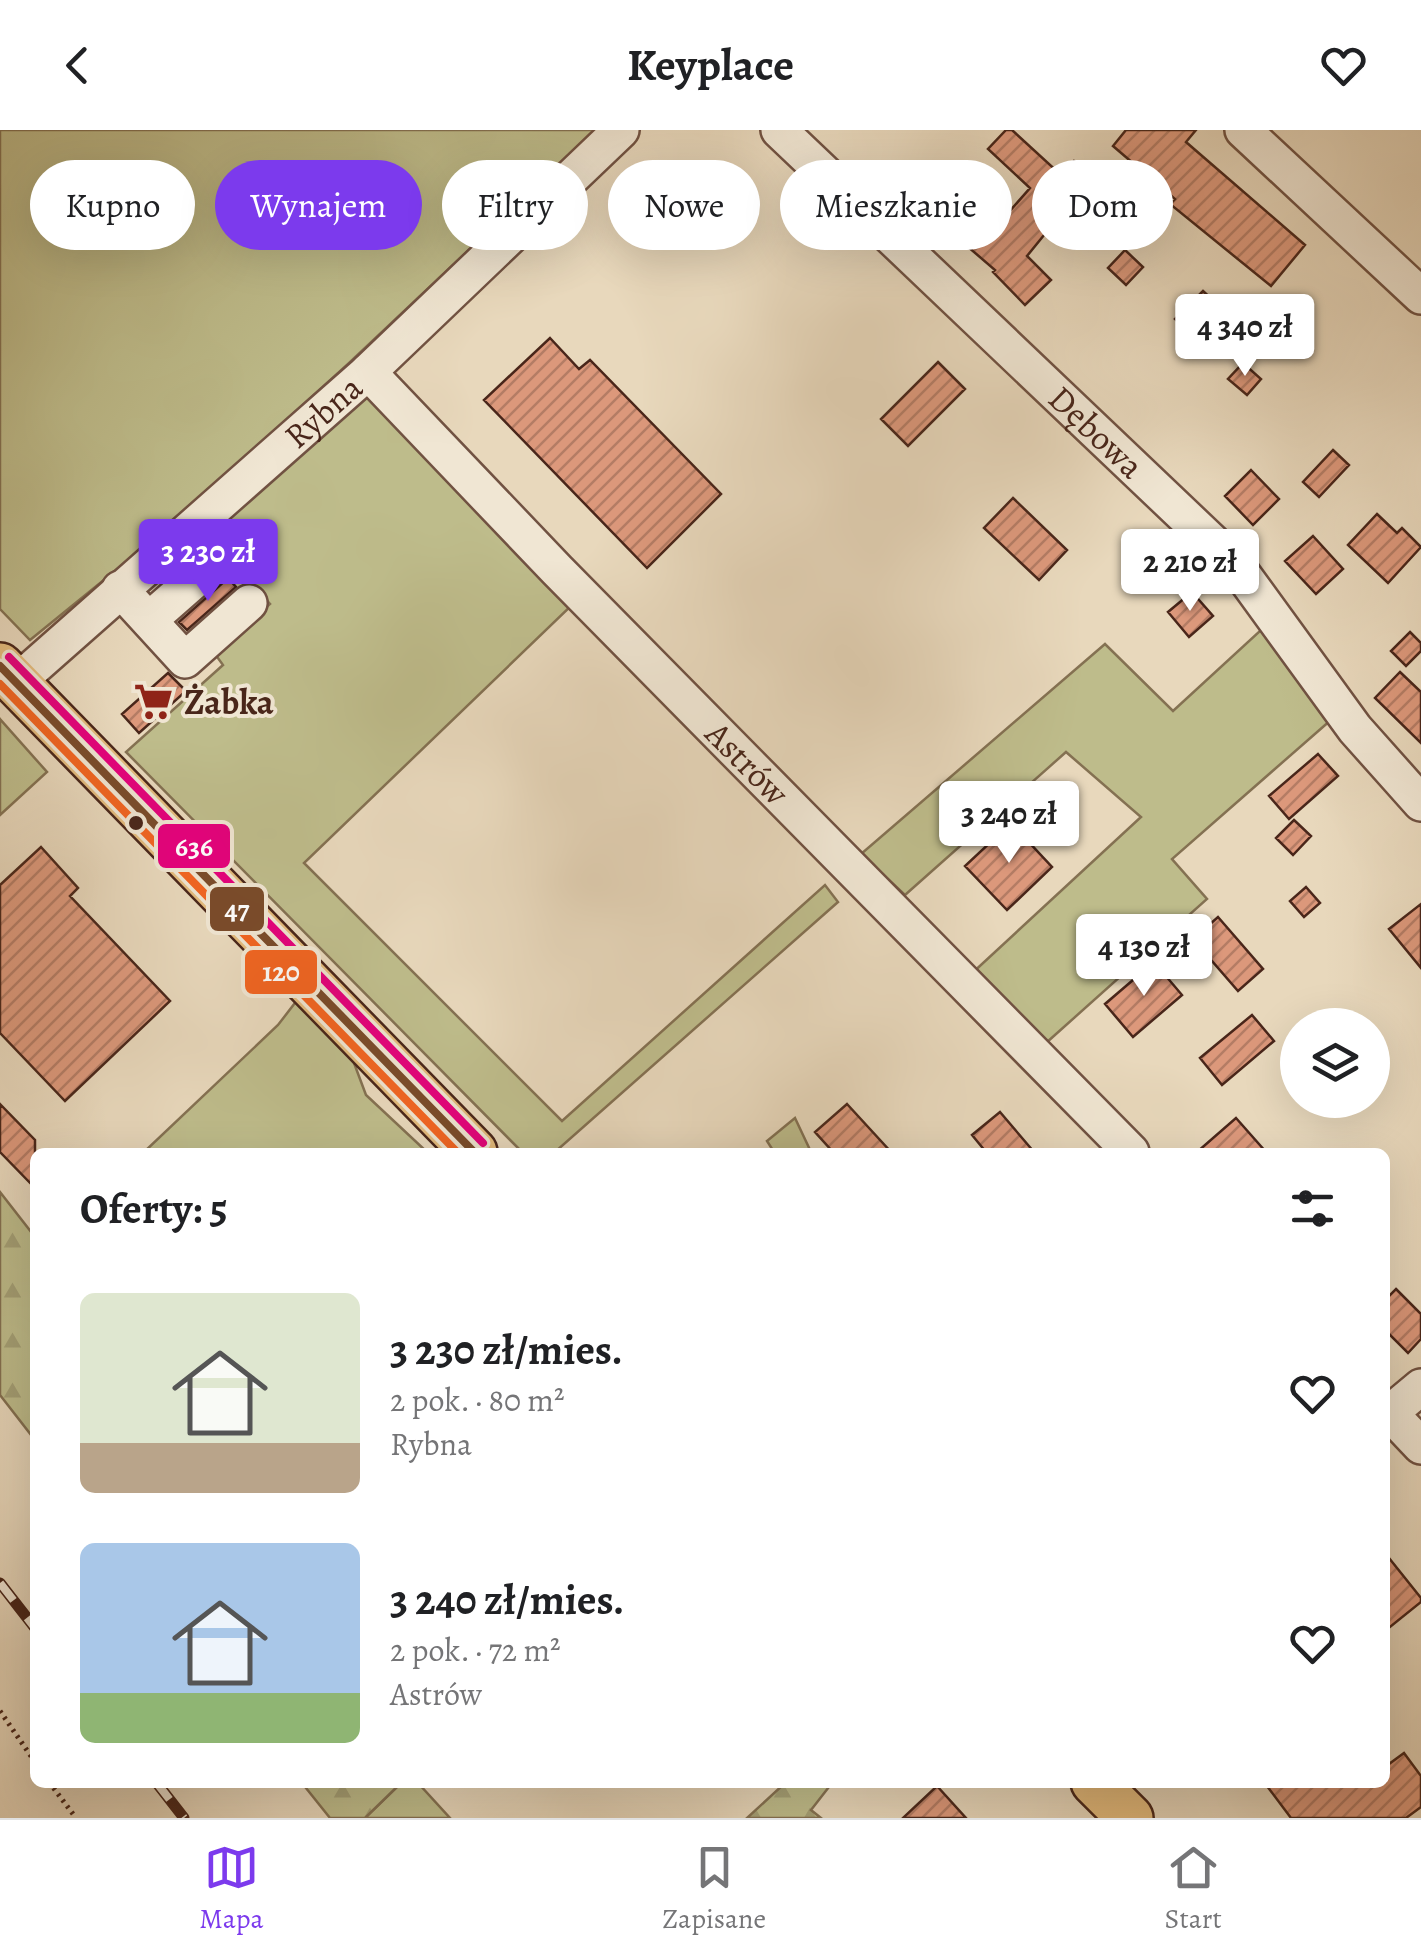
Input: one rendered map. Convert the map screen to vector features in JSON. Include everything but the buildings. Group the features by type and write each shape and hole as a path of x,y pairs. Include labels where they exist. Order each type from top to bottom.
{"main road":[{"path":"8,675 470,1148"},
{"path":"1100,1788 1130,1818"}],"street":[{"name":"Rybna","path":"8,675 120,589 368,372 621,130"},
{"name":"Dębowa","path":"779,130 1235,564 1355,728 1421,803"},
{"path":"1243,130 1421,296"},
{"name":"Astrów","path":"368,372 557,570 1127,1148"},
{"path":"149,620 214,563"},
{"path":"120,589 186,660 249,603"},
{"path":"1390,1411 1421,1386"},
{"path":"1390,1416 1421,1446"}],"path":[{"path":"0,1711 30,1755"},
{"path":"54,1788 76,1818"}],"green space":[{"path":"0,130 596,130 564,160 442,160 442,250 469,250 158,536 30,640 0,609"},
{"path":"361,392 376,396 573,604 304,863 562,1121 825,885 838,902 560,1148 518,1148 126,752 223,665 215,654 270,604 205,532"},
{"path":"1261,630 1332,719 1172,859 1207,899 1046,1043 969,976 1141,817 1066,752 905,895 861,854 1105,644 1173,711"},
{"path":"0,719 47,772 0,815"},
{"path":"298,999 351,1055 366,1095 423,1148 148,1148 278,1025"},
{"path":"795,1118 809,1148 771,1148 767,1141"},
{"path":"0,1192 30,1231 30,1434 0,1395"},
{"path":"306,1788 396,1788 365,1818 330,1818"},
{"path":"396,1788 423,1788 450,1818 365,1818"},
{"path":"780,1788 828,1788 811,1810 821,1818 747,1818"}],"railway":[{"path":"0,1583 30,1622"},
{"path":"161,1788 184,1818"}],"transit line":[{"name":"636","path":"9,657 483,1143"},
{"name":"47","path":"0,666 470,1148"},
{"name":"120","path":"0,684 453,1148"}],"place":[{"name":"Żabka","path":"154,702"}]}
